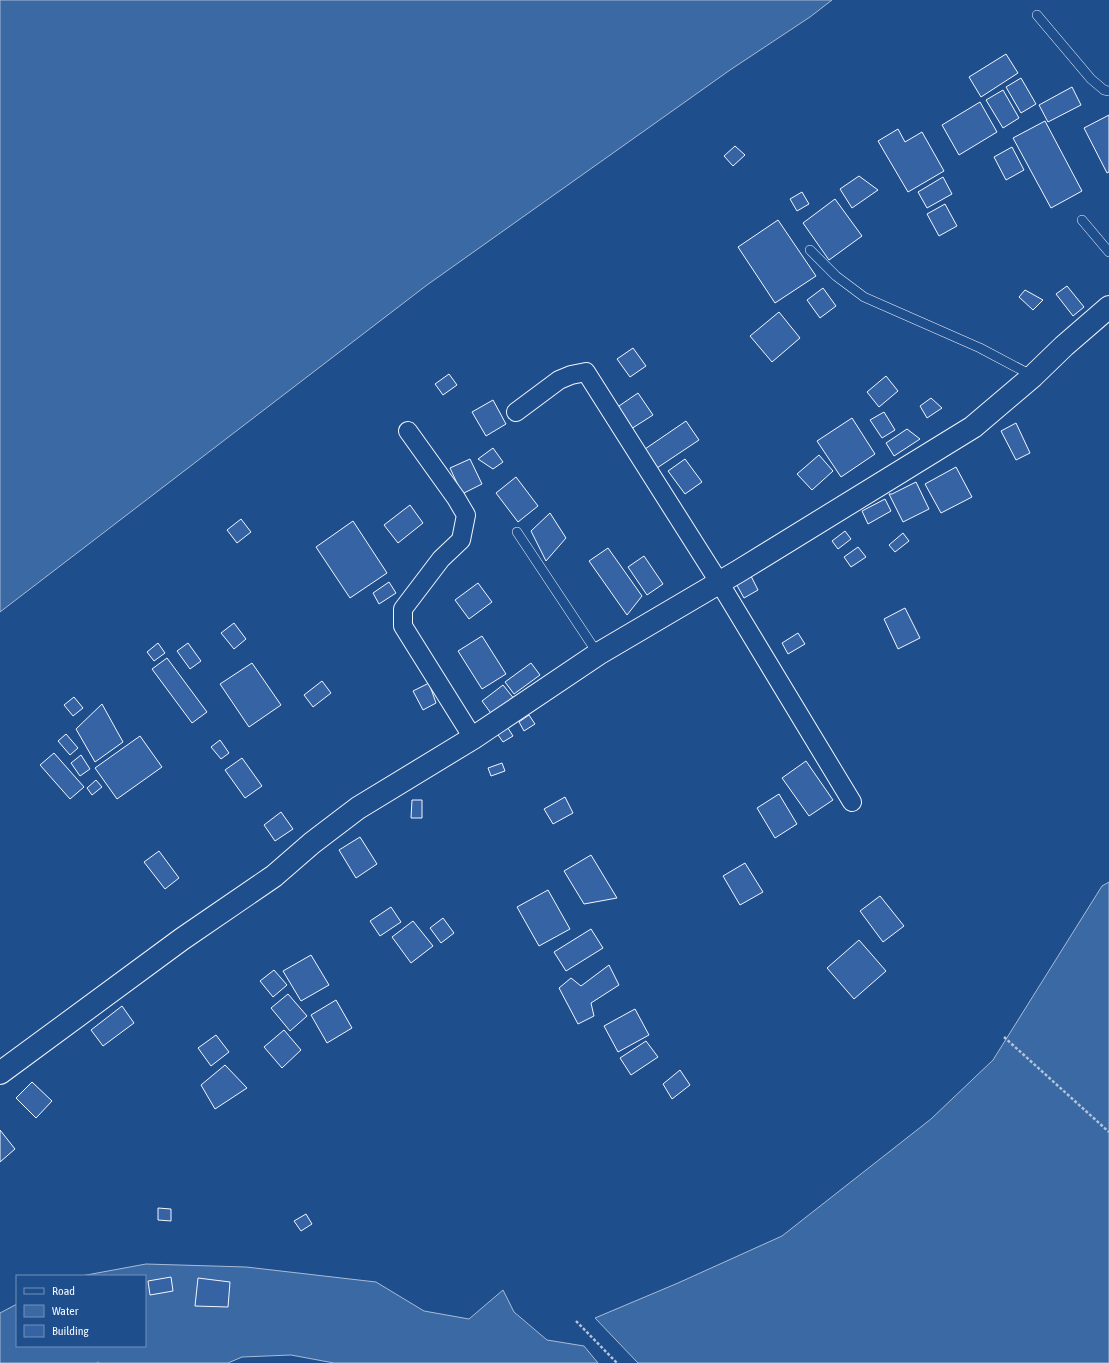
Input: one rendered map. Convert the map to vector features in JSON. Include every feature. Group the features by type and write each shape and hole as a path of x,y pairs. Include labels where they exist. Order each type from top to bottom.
{"street":[{"path":"0,1073 182,939 274,876 312,843 358,808 474,738 598,654 973,427 1109,308"},
{"path":"516,412 559,380 571,375 586,372 719,582 852,802"},
{"path":"408,432 456,498 466,515 461,540 441,559 403,609 403,626 474,738"}],"lane":[{"path":"1037,15 1091,79 1104,90 1109,91"},
{"path":"1082,220 1109,252"},
{"path":"810,250 836,276 864,297 980,348 1033,376"},
{"path":"517,532 598,654"}],"path":[{"path":"1004,1037 1109,1132"},
{"path":"576,1321 617,1363"}],"water":[{"path":"0,0 832,0 810,17 730,70 427,285 0,612"},
{"path":"1109,882 1109,1363 638,1363 595,1318 678,1283 782,1236 931,1119 993,1060 1102,886"},
{"path":"146,1264 246,1267 376,1282 424,1311 469,1319 503,1290 514,1312 547,1340 584,1346 598,1363 334,1363 291,1355 242,1357 228,1363 0,1363 0,1313 16,1305 16,1347 146,1347 146,1275 86,1275"}],"building":[{"path":"1006,54 1018,73 981,97 969,77"},
{"path":"1021,78 1036,104 1021,113 1006,87"},
{"path":"1072,87 1081,105 1048,122 1039,105"},
{"path":"1003,90 1019,118 1003,128 986,100"},
{"path":"980,102 997,132 959,155 942,125"},
{"path":"1109,115 1109,172 1107,173 1084,128"},
{"path":"1045,121 1082,191 1051,208 1013,138"},
{"path":"898,129 905,142 922,132 944,171 908,192 878,141"},
{"path":"735,146 745,155 733,166 724,156"},
{"path":"1012,147 1024,170 1006,180 994,157"},
{"path":"859,176 878,190 852,208 840,189"},
{"path":"943,177 952,194 927,208 918,192"},
{"path":"802,192 809,204 797,211 790,199"},
{"path":"835,199 862,236 829,260 803,223"},
{"path":"945,204 957,226 939,236 927,214"},
{"path":"778,220 816,276 775,303 738,247"},
{"path":"1067,286 1084,307 1073,316 1056,294"},
{"path":"823,288 836,306 820,318 807,300"},
{"path":"1025,290 1043,300 1033,310 1019,297"},
{"path":"779,312 800,338 772,362 750,336"},
{"path":"633,348 646,366 630,377 617,359"},
{"path":"449,374 457,385 443,395 435,384"},
{"path":"886,376 898,391 879,407 867,392"},
{"path":"638,393 653,415 631,429 616,408"},
{"path":"931,398 942,408 927,418 920,406"},
{"path":"493,400 506,424 486,436 472,412"},
{"path":"884,412 895,430 882,438 870,420"},
{"path":"852,418 875,454 841,477 817,441"},
{"path":"686,421 699,440 657,468 645,449"},
{"path":"1016,423 1030,453 1016,460 1001,431"},
{"path":"907,429 920,439 894,456 886,443"},
{"path":"493,448 503,462 493,469 478,459"},
{"path":"819,455 833,471 812,490 797,474"},
{"path":"470,459 482,484 462,494 450,468"},
{"path":"685,459 702,482 685,494 668,471"},
{"path":"956,467 972,497 941,513 925,484"},
{"path":"516,477 538,506 518,522 496,493"},
{"path":"916,482 929,509 903,522 889,494 892,494"},
{"path":"885,499 891,511 868,524 862,511"},
{"path":"410,505 423,523 398,543 384,525"},
{"path":"550,513 566,538 546,561 531,531"},
{"path":"241,519 251,532 237,543 227,530"},
{"path":"353,521 387,573 350,598 316,547"},
{"path":"845,531 851,539 838,549 832,541"},
{"path":"903,533 909,541 895,552 889,545"},
{"path":"858,547 866,557 851,567 844,557"},
{"path":"608,548 642,596 627,615 589,561"},
{"path":"644,556 663,584 647,595 628,567"},
{"path":"749,572 758,590 744,598 734,580"},
{"path":"389,582 396,593 379,604 373,593"},
{"path":"478,583 492,602 469,619 455,600"},
{"path":"905,608 920,638 898,649 884,619"},
{"path":"234,623 246,639 234,649 221,633"},
{"path":"798,633 805,644 788,654 782,643"},
{"path":"482,636 506,674 482,689 458,651"},
{"path":"158,643 165,653 154,661 147,652"},
{"path":"188,643 201,661 190,669 177,651"},
{"path":"167,658 207,712 192,723 152,669"},
{"path":"252,663 281,705 249,727 220,684"},
{"path":"531,663 540,675 514,694 505,682"},
{"path":"322,681 331,693 313,707 304,695"},
{"path":"429,683 436,703 423,710 413,691"},
{"path":"503,685 515,700 493,716 482,701"},
{"path":"74,697 83,708 73,716 64,705"},
{"path":"102,704 123,742 95,762 76,729"},
{"path":"529,715 535,724 524,731 519,722"},
{"path":"506,725 513,736 503,742 496,732"},
{"path":"66,734 78,748 70,755 58,741"},
{"path":"140,736 162,767 117,799 95,768"},
{"path":"220,740 229,753 221,759 211,747"},
{"path":"54,753 84,787 70,799 40,765"},
{"path":"81,755 90,769 80,776 71,763"},
{"path":"242,758 262,786 245,798 225,770"},
{"path":"806,761 833,800 809,816 782,778"},
{"path":"502,763 505,771 491,776 488,768"},
{"path":"96,780 102,787 92,795 87,788"},
{"path":"779,794 797,824 775,838 757,808"},
{"path":"565,797 573,813 553,824 544,809"},
{"path":"412,800 422,800 422,818 411,818"},
{"path":"281,812 293,829 275,841 264,825"},
{"path":"360,837 377,864 356,878 339,850"},
{"path":"159,851 179,878 165,889 144,862"},
{"path":"591,855 617,898 584,904 564,871"},
{"path":"745,863 763,892 740,905 723,876"},
{"path":"548,890 570,929 539,946 517,907"},
{"path":"880,896 904,926 883,942 860,911"},
{"path":"391,907 401,922 380,936 370,921"},
{"path":"443,918 454,933 441,943 430,928"},
{"path":"413,921 433,946 411,963 392,937"},
{"path":"591,929 603,948 566,971 554,952"},
{"path":"859,940 886,971 854,999 827,968"},
{"path":"311,955 329,985 301,1001 283,971"},
{"path":"609,965 619,985 591,1003 594,1016 578,1024 559,988 571,978 581,986"},
{"path":"274,970 287,985 273,997 260,981"},
{"path":"288,994 307,1016 290,1031 271,1008"},
{"path":"336,1000 352,1028 327,1043 311,1015"},
{"path":"122,1006 134,1023 103,1046 91,1030"},
{"path":"635,1009 649,1035 618,1052 604,1026"},
{"path":"284,1030 301,1050 282,1068 264,1047"},
{"path":"216,1035 229,1052 211,1066 198,1048"},
{"path":"646,1041 658,1057 631,1075 620,1058"},
{"path":"225,1065 247,1088 215,1109 201,1085"},
{"path":"680,1070 690,1085 672,1099 663,1084"},
{"path":"32,1082 52,1101 36,1118 16,1098"},
{"path":"0,1130 15,1149 0,1162"},
{"path":"158,1208 171,1209 171,1221 158,1220"},
{"path":"306,1214 312,1224 301,1231 294,1221"},
{"path":"171,1277 173,1291 150,1295 148,1281"},
{"path":"198,1278 230,1282 228,1307 195,1306"}]}
